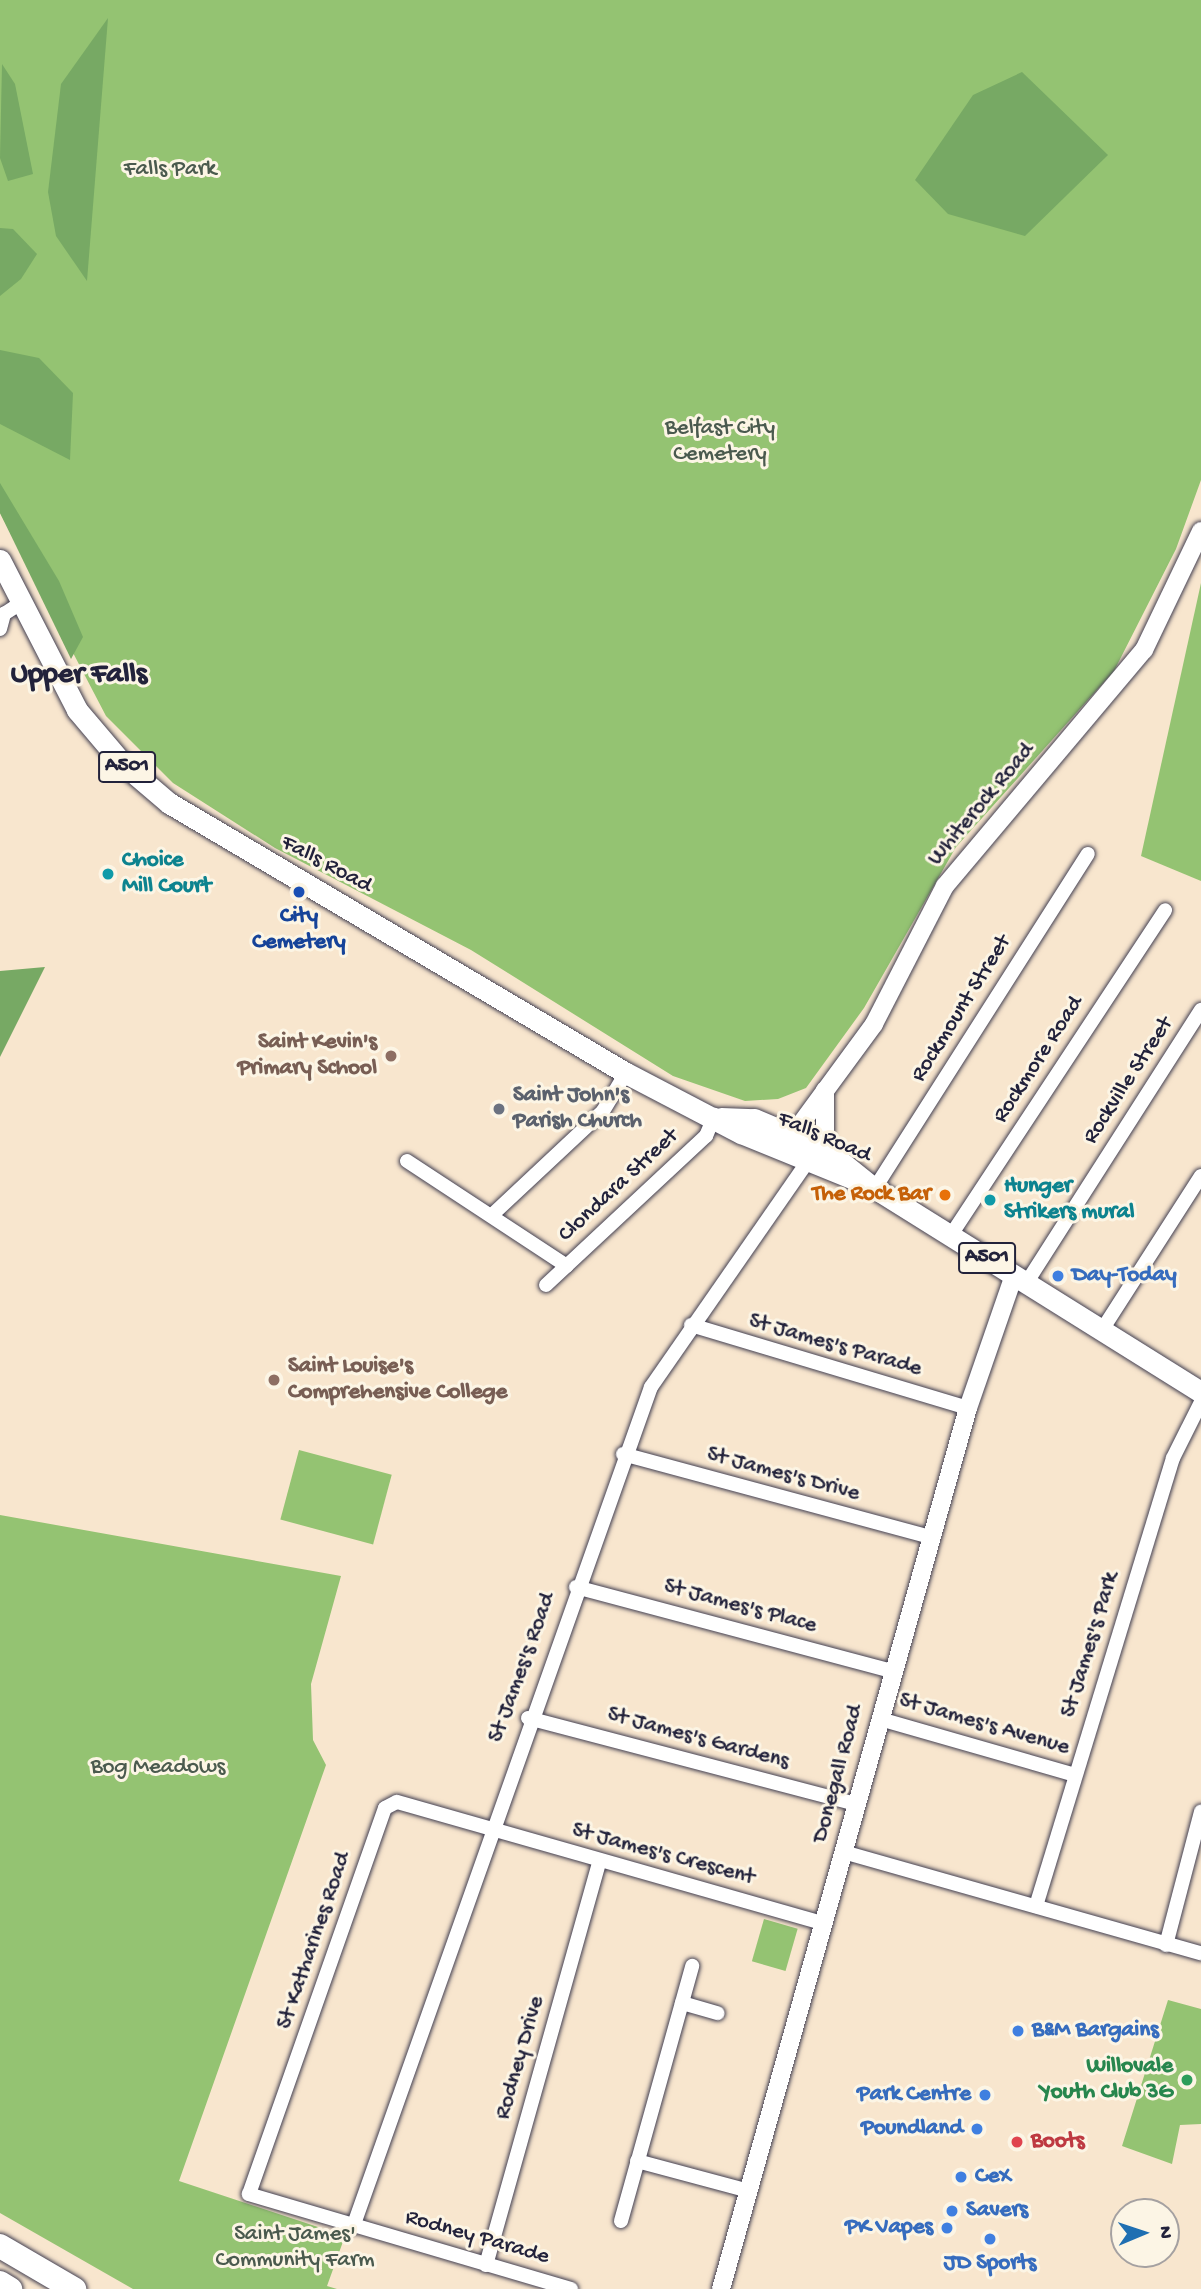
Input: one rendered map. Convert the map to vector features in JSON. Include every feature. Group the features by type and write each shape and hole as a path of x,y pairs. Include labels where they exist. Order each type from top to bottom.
{"highway":[{"path":"0,2246 75,2289"},
{"path":"0,2283 10,2289"}],"main road":[{"name":"Falls Road","path":"0,560 77,710 154,791 229,843 438,957 626,1073 718,1116 817,1155 951,1235 1201,1392"}],"street":[{"name":"Whiterock Road","path":"787,1141 874,1024 946,886 1144,650 1201,531"},
{"path":"0,629 4,614 21,603"},
{"name":"Rockmount Street","path":"873,1187 1088,854"},
{"name":"Rockmore Road","path":"951,1235 1165,910"},
{"name":"Rockville Street","path":"1020,1279 1201,1010"},
{"path":"492,1215 603,1111 626,1073"},
{"path":"817,1155 825,1090"},
{"name":"Clondara Street","path":"546,1285 706,1136 718,1116"},
{"name":"St James's Road","path":"353,2227 528,1718 623,1454 651,1387 691,1325 817,1155"},
{"path":"407,1161 567,1266"},
{"path":"1102,1330 1201,1176"},
{"name":"Donegall Road","path":"721,2289 825,1924 892,1671 968,1408 1020,1279"},
{"name":"St James's Parade","path":"691,1325 968,1408"},
{"name":"St James's Park","path":"1036,1906 1173,1458 1201,1402"},
{"name":"St James's Drive","path":"623,1454 931,1538"},
{"name":"St James's Place","path":"576,1587 892,1671"},
{"name":"St James's Gardens","path":"528,1718 856,1804"},
{"name":"St James's Avenue","path":"880,1719 1075,1775"},
{"name":"St Katharines Road","path":"250,2194 385,1808 397,1802 491,1830"},
{"path":"1166,1945 1201,1812"},
{"name":"St James's Crescent","path":"491,1830 825,1924"},
{"path":"843,1852 1201,1953"},
{"name":"Rodney Drive","path":"486,2265 599,1862"},
{"path":"621,2221 692,1966"},
{"path":"682,2003 718,2013"},
{"path":"637,2161 749,2191"},
{"name":"Rodney Parade","path":"250,2194 353,2227 571,2289"}],"green space":[{"name":"Belfast City Cemetery","path":"0,0 1201,0 1201,480 1176,549 1114,671 956,847 864,1008 806,1088 778,1099 745,1101 673,1076 471,950 275,848 173,783 106,716 0,513"},
{"path":"108,18 87,281 56,236 48,192 61,84"},
{"path":"2,64 15,84 33,174 8,181 0,158"},
{"path":"1022,72 1108,155 1025,236 948,214 915,180 973,95"},
{"path":"0,228 13,229 37,254 21,279 0,296"},
{"path":"0,350 39,358 73,393 70,460 0,424"},
{"path":"0,483 59,581 83,637 71,659 0,513"},
{"path":"1201,583 1201,881 1141,856"},
{"path":"45,967 0,1057 0,971"},
{"path":"299,1450 392,1475 373,1544 280,1520"},
{"name":"Bog Meadows","path":"0,1515 341,1576 311,1684 313,1740 326,1765 179,2181 345,2236 327,2286 337,2289 133,2289 0,2213"},
{"path":"764,1919 798,1929 786,1971 752,1961"},
{"path":"1168,2000 1201,2009 1201,2124 1180,2125 1172,2164 1122,2146"}],"place":[{"name":"Choice Mill Court","path":"108,874"},
{"name":"City Cemetery","path":"299,892"},
{"name":"Saint Kevin's Primary School","path":"391,1056"},
{"name":"Saint John's Parish Church","path":"499,1109"},
{"name":"The Rock Bar","path":"945,1195"},
{"name":"Hunger Strikers mural","path":"990,1200"},
{"name":"Day-Today","path":"1058,1276"},
{"name":"Saint Louise's Comprehensive College","path":"274,1380"},
{"name":"B&M Bargains","path":"1018,2031"},
{"name":"Willovale Youth Club 3G","path":"1187,2080"},
{"name":"Park Centre","path":"985,2095"},
{"name":"Poundland","path":"977,2129"},
{"name":"Boots","path":"1017,2142"},
{"name":"CeX","path":"961,2177"},
{"name":"Savers","path":"952,2211"},
{"name":"PK Vapes","path":"947,2228"},
{"name":"JD Sports","path":"990,2239"}],"district":[{"name":"Upper Falls","path":"79,676"}],"park label":[{"name":"Falls Park","path":"170,170"},
{"name":"Saint James' Community Farm","path":"295,2248"}]}
